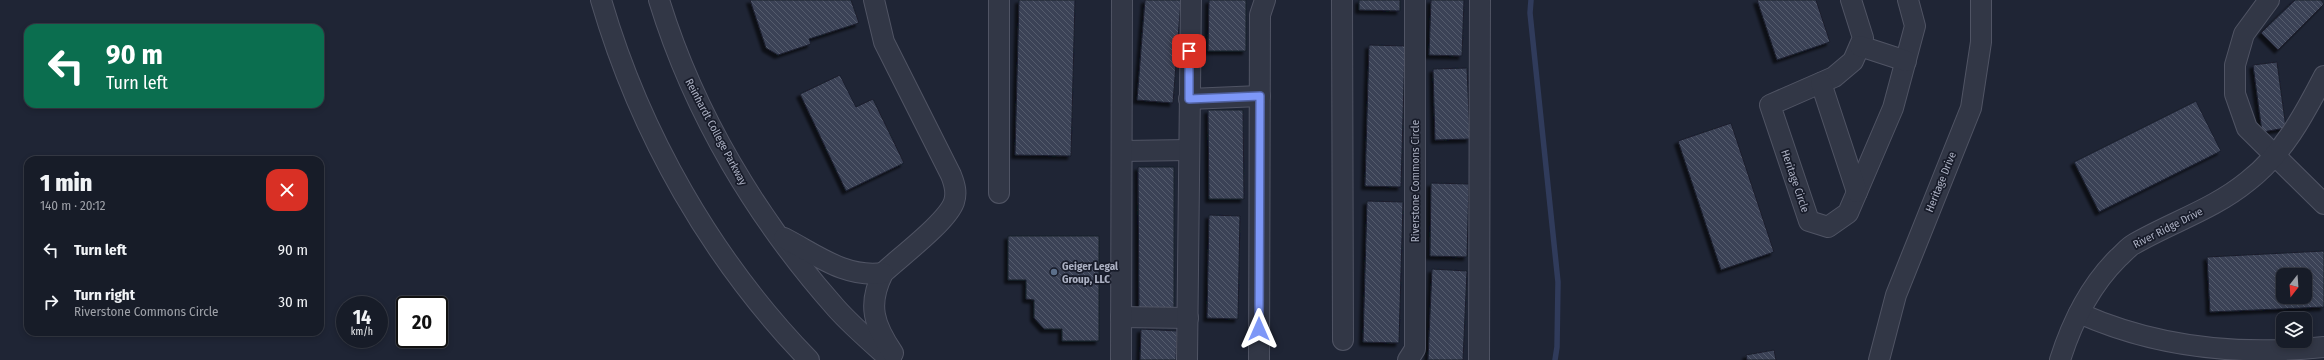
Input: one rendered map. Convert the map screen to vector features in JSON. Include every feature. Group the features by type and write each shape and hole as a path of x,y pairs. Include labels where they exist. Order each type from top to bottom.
{"street":[{"path":"601,0 620,57 643,114 692,207 749,292 809,360"},
{"path":"874,0 884,42 951,175 956,194 954,202 944,218 883,273 875,296 876,321 884,340 898,360"},
{"path":"999,0 999,193"},
{"path":"1121,360 1122,0"},
{"path":"1187,360 1191,0"},
{"path":"1259,360 1260,15 1265,0"},
{"path":"1342,0 1343,340"},
{"name":"Riverstone Commons Circle","path":"1408,360 1415,349 1415,0"},
{"path":"1479,360 1480,0"},
{"path":"1851,0 1863,38 1860,46 1906,60"},
{"name":"Heritage Circle","path":"1860,46 1853,61 1834,77 1770,105 1809,221 1828,227 1848,213 1893,108 1915,26 1908,0"},
{"name":"Heritage Drive","path":"1879,360 1896,296 1971,108 1981,42 1981,0"},
{"path":"2269,0 2244,34 2236,65 2236,94 2247,128 2274,157 2324,204"},
{"name":"Reinhardt College Parkway","path":"662,5 683,70 737,176 776,234 836,308 891,360"},
{"name":"River Ridge Drive","path":"2060,360 2088,294 2102,274 2132,244 2203,211 2248,182 2274,157 2303,116 2324,76"},
{"path":"1821,83 1857,192"},
{"path":"1189,99 1260,96"},
{"path":"1122,151 1189,150"},
{"path":"776,234 840,269 867,275 883,273"},
{"path":"2079,313 2105,324 2200,353 2257,356 2324,346"},
{"path":"1121,317 1188,318"}],"building":[{"path":"750,0 851,0 859,23 809,39 811,44 778,55 766,48"},
{"path":"1019,0 1075,0 1071,156 1015,155"},
{"path":"1145,0 1181,0 1173,103 1137,100"},
{"path":"1209,0 1246,0 1246,51 1208,51"},
{"path":"1359,0 1400,0 1400,11 1359,10"},
{"path":"1431,0 1464,0 1462,56 1429,55"},
{"path":"1757,0 1816,0 1830,42 1777,60"},
{"path":"2295,0 2321,0 2324,4 2278,50 2261,33"},
{"path":"1369,45 1405,46 1401,187 1365,186"},
{"path":"2277,62 2286,128 2262,132 2253,65"},
{"path":"1467,68 1470,139 1435,140 1433,69"},
{"path":"840,75 856,107 873,99 904,163 846,191 800,94"},
{"path":"2196,101 2221,151 2099,212 2074,162"},
{"path":"1208,110 1243,110 1244,199 1209,199"},
{"path":"1731,123 1774,252 1721,270 1678,141"},
{"path":"1138,167 1174,167 1174,308 1139,309"},
{"path":"1431,183 1469,184 1467,257 1430,256"},
{"path":"1367,201 1403,202 1399,343 1363,342"},
{"path":"1209,215 1240,216 1238,319 1207,318"},
{"path":"1008,236 1099,236 1099,341 1062,341 1062,329 1044,329 1034,318 1034,300 1026,299 1026,280 1008,280"},
{"path":"2324,251 2324,307 2210,312 2207,257"},
{"path":"1432,269 1467,271 1463,360 1428,360"},
{"path":"1141,329 1177,331 1176,360 1140,360"},
{"path":"1774,350 1776,360 1747,360 1746,355"}],"waterway":[{"path":"1531,0 1530,13 1558,282 1557,347 1555,360"}],"place":[{"name":"Geiger Legal Group, LLC","path":"1054,272"}],"route":[{"path":"1189,51 1189,99 1260,96 1259,329"}]}
